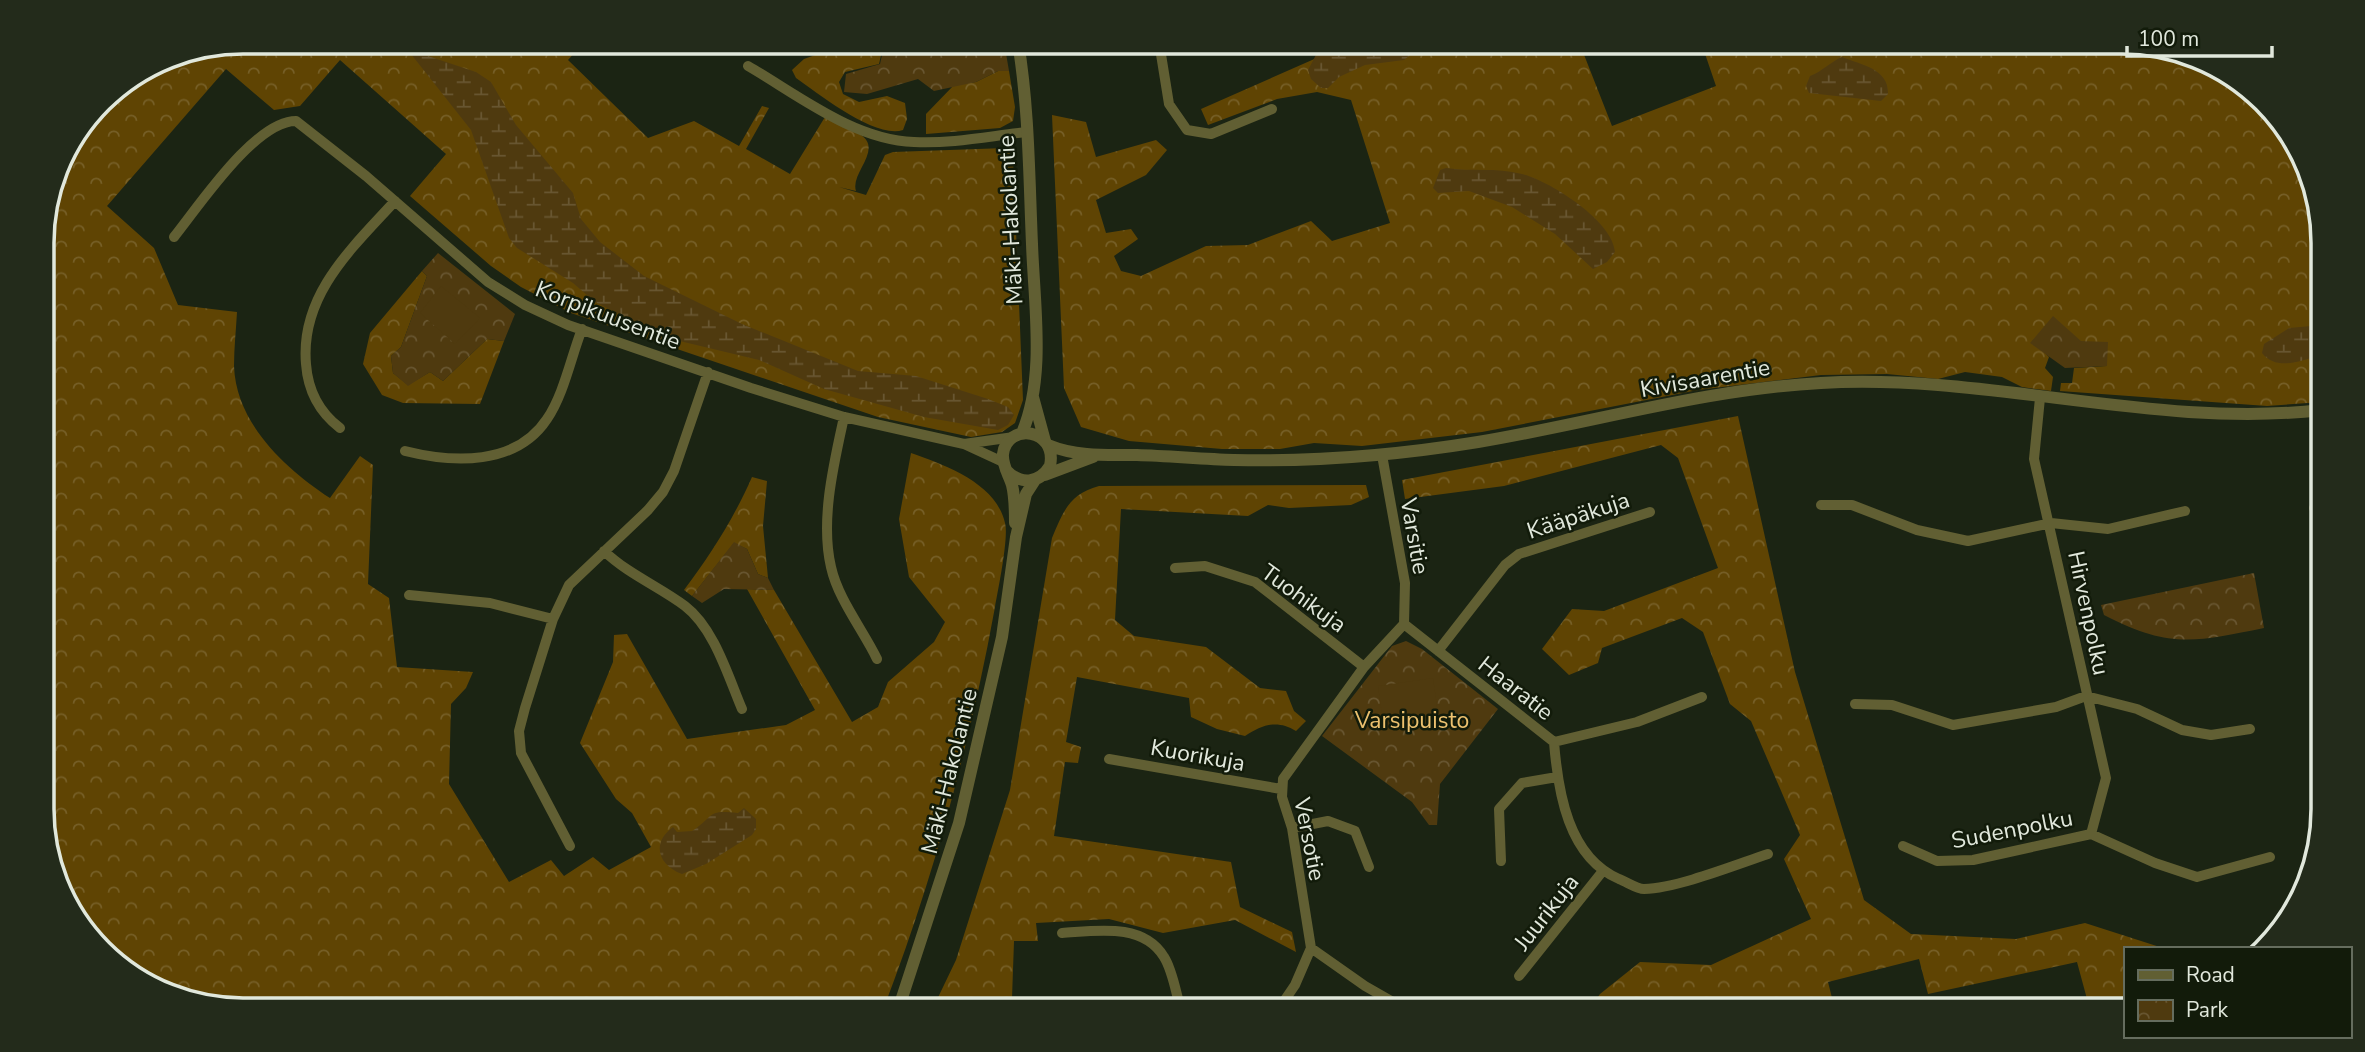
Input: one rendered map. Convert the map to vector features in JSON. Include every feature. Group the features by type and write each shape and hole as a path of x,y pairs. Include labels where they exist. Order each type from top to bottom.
{"street":[{"name":"Mäki-Hakolantie","path":"1019,55 1027,132 1035,321 1034,397 1047,443"},
{"path":"1160,55 1169,104 1187,130 1211,134 1272,109"},
{"path":"748,66 851,124 885,138 914,142 1027,132"},
{"name":"Korpikuusentie","path":"174,237 251,145 273,126 289,121 305,125 488,282 525,305 582,329 844,417 964,444 1005,466"},
{"path":"340,428 321,411 307,379 308,323 320,290 395,201"},
{"path":"405,451 489,458 513,450 548,418 582,329"},
{"path":"570,846 526,768 519,731 553,619 569,584 648,510 663,492 674,471 708,372"},
{"name":"Kivisaarentie","path":"1047,443 1069,452 1097,456 1271,460 1382,455 1479,442 1736,391 1787,385 1891,383 2209,412 2268,415 2311,411"},
{"name":"Mäki-Hakolantie","path":"1018,435 1034,397"},
{"name":"Hirvenpolku","path":"2040,398 2034,459 2051,523 2086,696 2106,778 2091,834"},
{"path":"844,417 830,503 831,567 877,659"},
{"path":"1034,434 1047,443 1050,466 1038,478 1019,480 1005,466 1005,448 1018,435 1034,434"},
{"name":"Korpikuusentie","path":"964,444 1018,435"},
{"name":"Varsitie","path":"1382,455 1405,583 1404,624"},
{"name":"Kivisaarentie","path":"1038,478 1097,456"},
{"name":"Mäki-Hakolantie","path":"1005,466 1014,496 1016,537"},
{"name":"Mäki-Hakolantie","path":"902,998 933,911 982,735 1002,637 1016,537 1026,494 1038,478"},
{"path":"1821,505 1852,505 1917,530 1968,541 2051,523 2108,529 2185,511"},
{"name":"Kääpäkuja","path":"1438,651 1505,565 1519,554 1650,512"},
{"path":"604,551 619,565 686,607 699,620 742,709"},
{"name":"Tuohikuja","path":"1175,568 1205,566 1255,582 1364,667"},
{"path":"409,595 490,603 553,619"},
{"name":"Haaratie","path":"1404,624 1554,742 1557,777 1567,818 1580,844 1602,872 1642,889 1705,875 1768,854"},
{"name":"Versotie","path":"1311,948 1292,828 1281,789 1283,779 1298,754 1364,667 1404,624"},
{"path":"1855,704 1892,705 1953,725 2056,707 2086,696 2137,709 2182,730 2211,735 2249,729"},
{"path":"1554,742 1637,722 1702,697"},
{"name":"Kuorikuja","path":"1109,759 1281,789"},
{"path":"1501,861 1499,809 1522,783 1557,777"},
{"path":"1292,828 1328,821 1355,831 1369,867"},
{"path":"2091,834 2155,863 2197,877 2270,857"},
{"name":"Sudenpolku","path":"1903,846 1937,861 1973,860 2091,834"},
{"name":"Juurikuja","path":"1519,976 1602,872"},
{"path":"1062,933 1114,930 1143,937 1164,956 1177,998"},
{"path":"1286,997 1301,973 1311,948 1385,997"}],"green space":[{"path":"1316,54 1411,54 1404,60 1365,65 1339,77 1328,88 1321,88 1311,79 1308,70"},
{"path":"1325,54 1584,54 1612,126 1716,86 1705,54 2122,54 2171,61 2194,69 2237,93 2272,128 2296,171 2309,218 2311,243 2311,403 2267,406 2060,391 2061,383 2072,383 2074,368 2107,366 2046,354 2049,357 2045,368 2053,377 2051,391 2022,387 2002,377 1965,372 1938,379 1887,374 1821,375 1698,390 1482,432 1362,446 1314,443 1280,449 1222,449 1129,441 1081,427 1064,388 1052,115 1086,122 1096,157 1156,140 1167,150 1146,175 1096,200 1106,233 1131,229 1138,239 1114,256 1121,271 1141,276 1206,246 1248,245 1311,221 1332,241 1390,223 1351,100 1317,92 1277,99 1208,125 1201,109"},
{"path":"231,55 573,55 568,60 648,138 694,121 739,146 762,106 769,108 746,149 790,174 825,117 857,132 867,141 868,155 857,177 856,191 839,187 866,195 885,155 893,152 1006,148 1013,158 1023,400 1015,423 1002,432 971,437 878,417 571,313 521,287 491,266 410,196 446,154 340,60 300,106 274,110 226,69 107,206 154,248 178,305 237,312 234,366 237,387 254,426 281,459 330,498 360,456 373,465 368,584 389,598 397,667 473,672 466,688 451,704 449,784 509,882 551,860 564,876 593,857 609,870 651,847 632,813 616,799 580,743 613,662 614,635 627,634 687,739 786,725 815,710 747,589 774,590 852,722 878,707 888,682 934,642 945,622 909,577 899,519 911,453 939,463 980,486 1000,509 1005,523 1006,540 1001,577 962,760 934,861 888,998 243,998 206,994 171,983 128,959 93,924 69,881 61,858 54,809 55,231 61,194 74,159 93,128 119,101 138,86 182,64"},
{"path":"412,55 425,55 476,72 491,82 516,125 573,193 581,219 600,242 644,276 742,324 858,371 916,376 988,399 1008,407 1014,415 1008,425 998,430 924,417 824,389 759,360 667,338 595,302 573,283 517,248 509,238 471,130"},
{"path":"816,55 881,55 879,64 845,72 839,82 843,94 859,102 887,96 905,103 907,119 903,130 891,131 863,122 796,78 792,70 804,59"},
{"path":"882,55 1006,55 1009,71 998,71 976,82 934,91 918,79 867,94 844,92 846,74 880,64"},
{"path":"1842,57 1879,73 1887,86 1888,94 1881,101 1809,93 1806,86 1810,76"},
{"path":"998,71 1009,71 1015,107 1013,121 1000,128 926,134 926,114 954,85 976,82"},
{"path":"1446,168 1512,172 1534,178 1563,194 1592,216 1612,240 1615,252 1607,262 1593,269 1555,234 1512,207 1469,191 1438,193 1433,188 1440,170"},
{"path":"438,253 515,314 504,341 487,339 443,381 430,372 408,386 393,373 391,356 401,347 427,276 422,271"},
{"path":"422,271 427,276 401,347 391,356 393,373 408,385 430,372 443,381 487,339 504,341 480,404 403,403 382,395 363,364 370,333"},
{"path":"441,286 480,318 455,344 420,313"},
{"path":"2053,316 2081,341 2108,342 2107,366 2065,368 2030,343"},
{"path":"2311,326 2311,358 2290,363 2268,359 2262,353 2264,344 2289,328"},
{"path":"1738,416 1795,672 1864,900 1911,934 2016,939 2085,923 2160,947 2124,947 2124,997 2086,997 2077,962 1928,994 1919,959 1828,982 1832,997 1598,997 1640,962 1711,965 1811,919 1784,859 1800,835 1751,721 1730,704 1703,632 1682,618 1602,648 1598,663 1569,675 1542,649 1572,609 1604,611 1718,568 1678,458 1661,445 1504,486 1405,499 1402,480"},
{"path":"752,477 767,481 763,526 768,578 758,574 747,549 734,543 692,596 684,590 738,507"},
{"path":"1366,485 1369,497 1351,505 1289,508 1268,505 1248,516 1121,509 1115,620 1134,636 1206,647 1260,688 1286,691 1294,711 1306,721 1296,731 1276,724 1257,729 1245,736 1217,729 1191,717 1189,698 1077,677 1066,742 1081,747 1078,763 1065,762 1054,836 1231,862 1240,907 1292,932 1296,952 1235,920 1163,933 1109,919 1036,923 1038,941 1014,941 1012,998 938,998 956,960 1010,790 1052,538 1068,505 1089,489 1099,486"},
{"path":"734,542 747,549 758,574 768,578 774,590 724,589 702,603 692,596"},
{"path":"2254,573 2264,628 2200,639 2165,638 2127,626 2104,615 2101,605"},
{"name":"Varsipuisto","path":"1406,641 1422,649 1498,709 1440,784 1437,825 1429,825 1412,802 1322,736 1392,646"},
{"path":"1433,678 1439,721 1384,729 1378,686"},
{"path":"744,808 756,819 756,829 752,835 706,864 682,874 667,865 660,853 660,847 666,833 673,827 677,832 692,831 715,813 738,813"}]}
